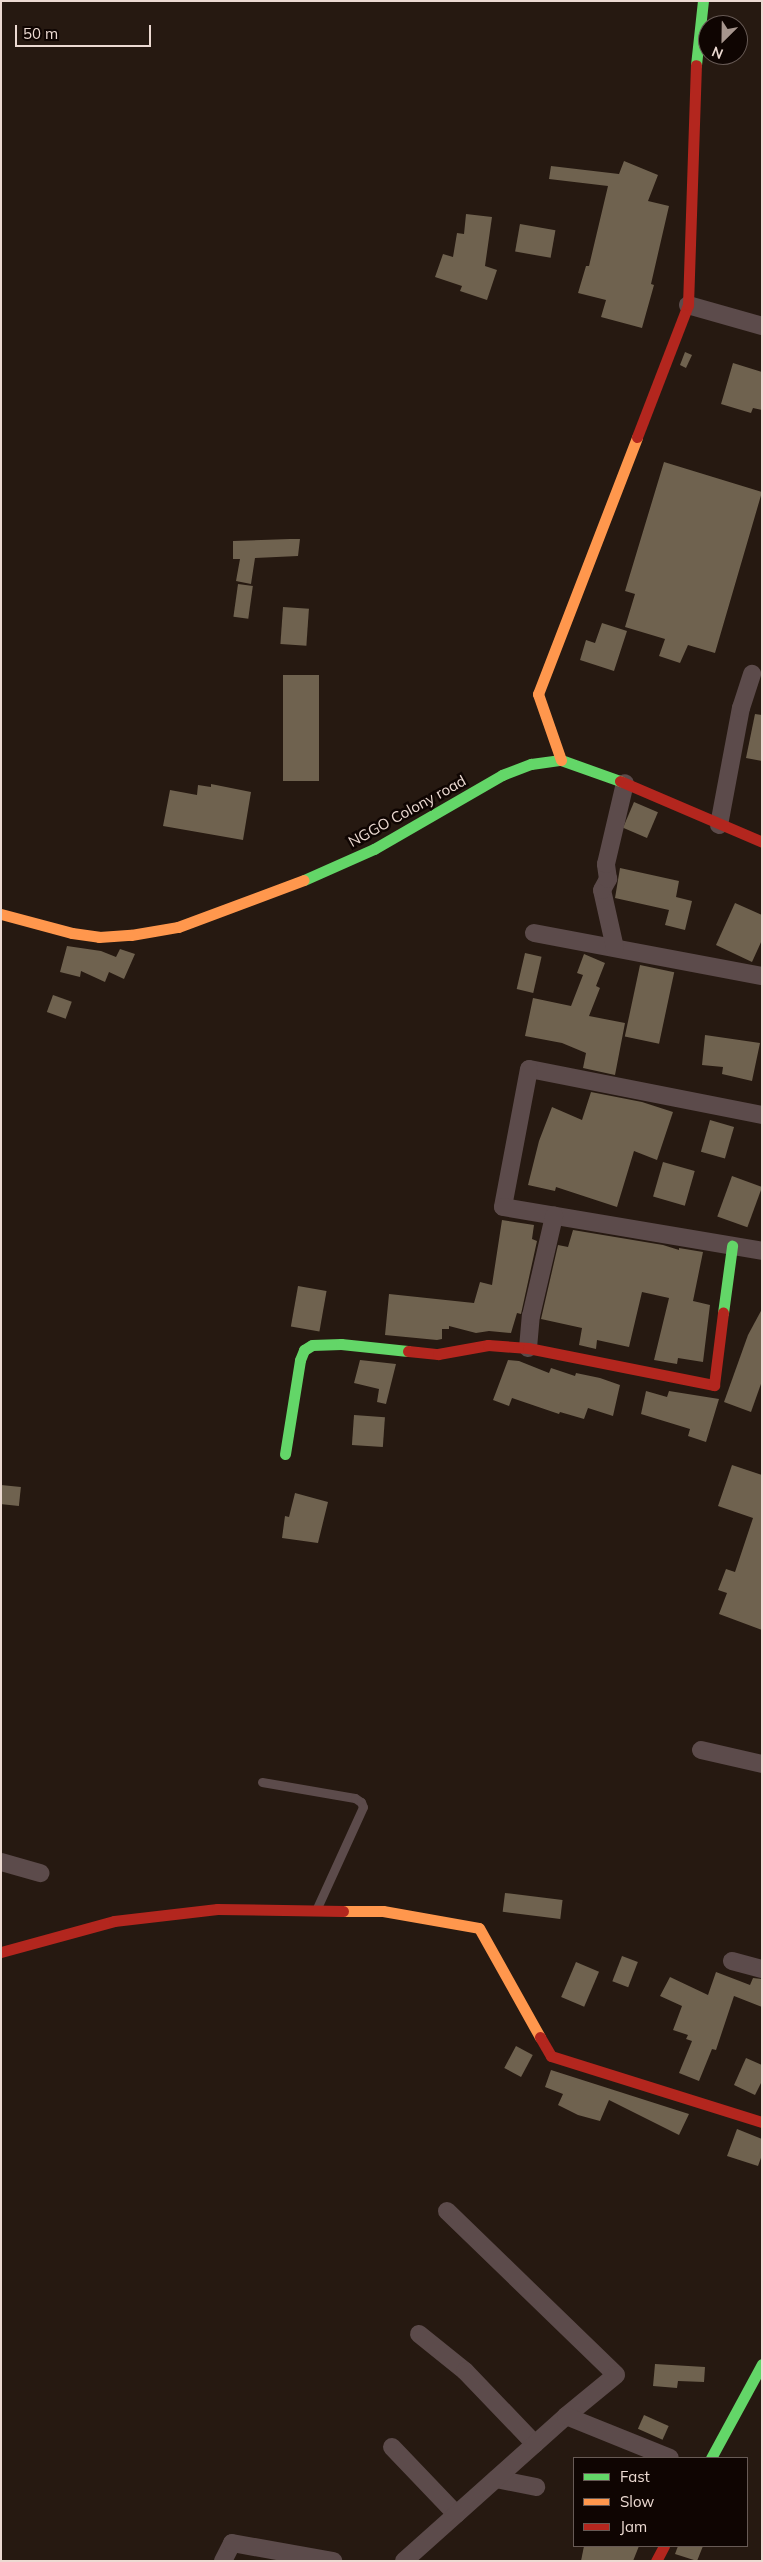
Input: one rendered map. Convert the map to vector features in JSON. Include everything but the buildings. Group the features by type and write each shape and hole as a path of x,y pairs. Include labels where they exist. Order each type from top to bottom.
{"street":[{"path":"561,760 538,694 688,305 694,87 703,1"},
{"path":"688,305 762,326"},
{"path":"719,825 741,708 752,674"},
{"name":"NGGO Colony road","path":"1,914 72,933 99,936 131,935 178,927 276,892 374,849 502,775 531,764 561,760 625,783 762,842"},
{"path":"615,948 602,890 608,879 606,864 625,783"},
{"path":"534,933 762,976"},
{"path":"762,1115 529,1068 503,1207 762,1251"},
{"path":"528,1348 531,1316 554,1216"},
{"path":"286,1454 300,1360 304,1350 312,1345 341,1344 438,1354 488,1345 528,1348 565,1357 714,1385 732,1246"},
{"path":"700,1750 762,1764"},
{"path":"1,1862 40,1873"},
{"path":"1,1952 114,1921 217,1909 383,1911 479,1928 552,2056 762,2122"},
{"path":"732,1961 762,1969"},
{"path":"404,2561 566,2416 616,2375 447,2211"},
{"path":"419,2334 465,2371 535,2444"},
{"path":"711,2457 762,2364"},
{"path":"566,2416 668,2457"},
{"path":"392,2447 456,2514"},
{"path":"496,2479 536,2487"},
{"path":"223,2561 232,2543 333,2561"},
{"path":"656,2561 663,2547"}],"lane":[{"path":"262,1782 355,1798 361,1802 363,1807 315,1910"}],"traffic: fast":[{"path":"696,65 703,1"},
{"path":"304,880 374,849 502,775 531,764 561,760 620,781"},
{"path":"723,1313 732,1246"},
{"path":"285,1454 300,1360 304,1350 312,1345 341,1344 408,1351"},
{"path":"712,2457 762,2364"}],"traffic: slow":[{"path":"561,760 538,694 637,437"},
{"path":"1,914 72,933 99,937 131,935 178,927 304,880"},
{"path":"343,1911 383,1911 479,1928 540,2037"}],"traffic: jam":[{"path":"637,437 688,305 696,65"},
{"path":"620,781 762,842"},
{"path":"408,1351 438,1354 488,1345 528,1348 714,1385 723,1313"},
{"path":"1,1952 114,1921 217,1909 343,1911"},
{"path":"540,2037 551,2056 762,2122"},
{"path":"656,2561 663,2547"}]}
